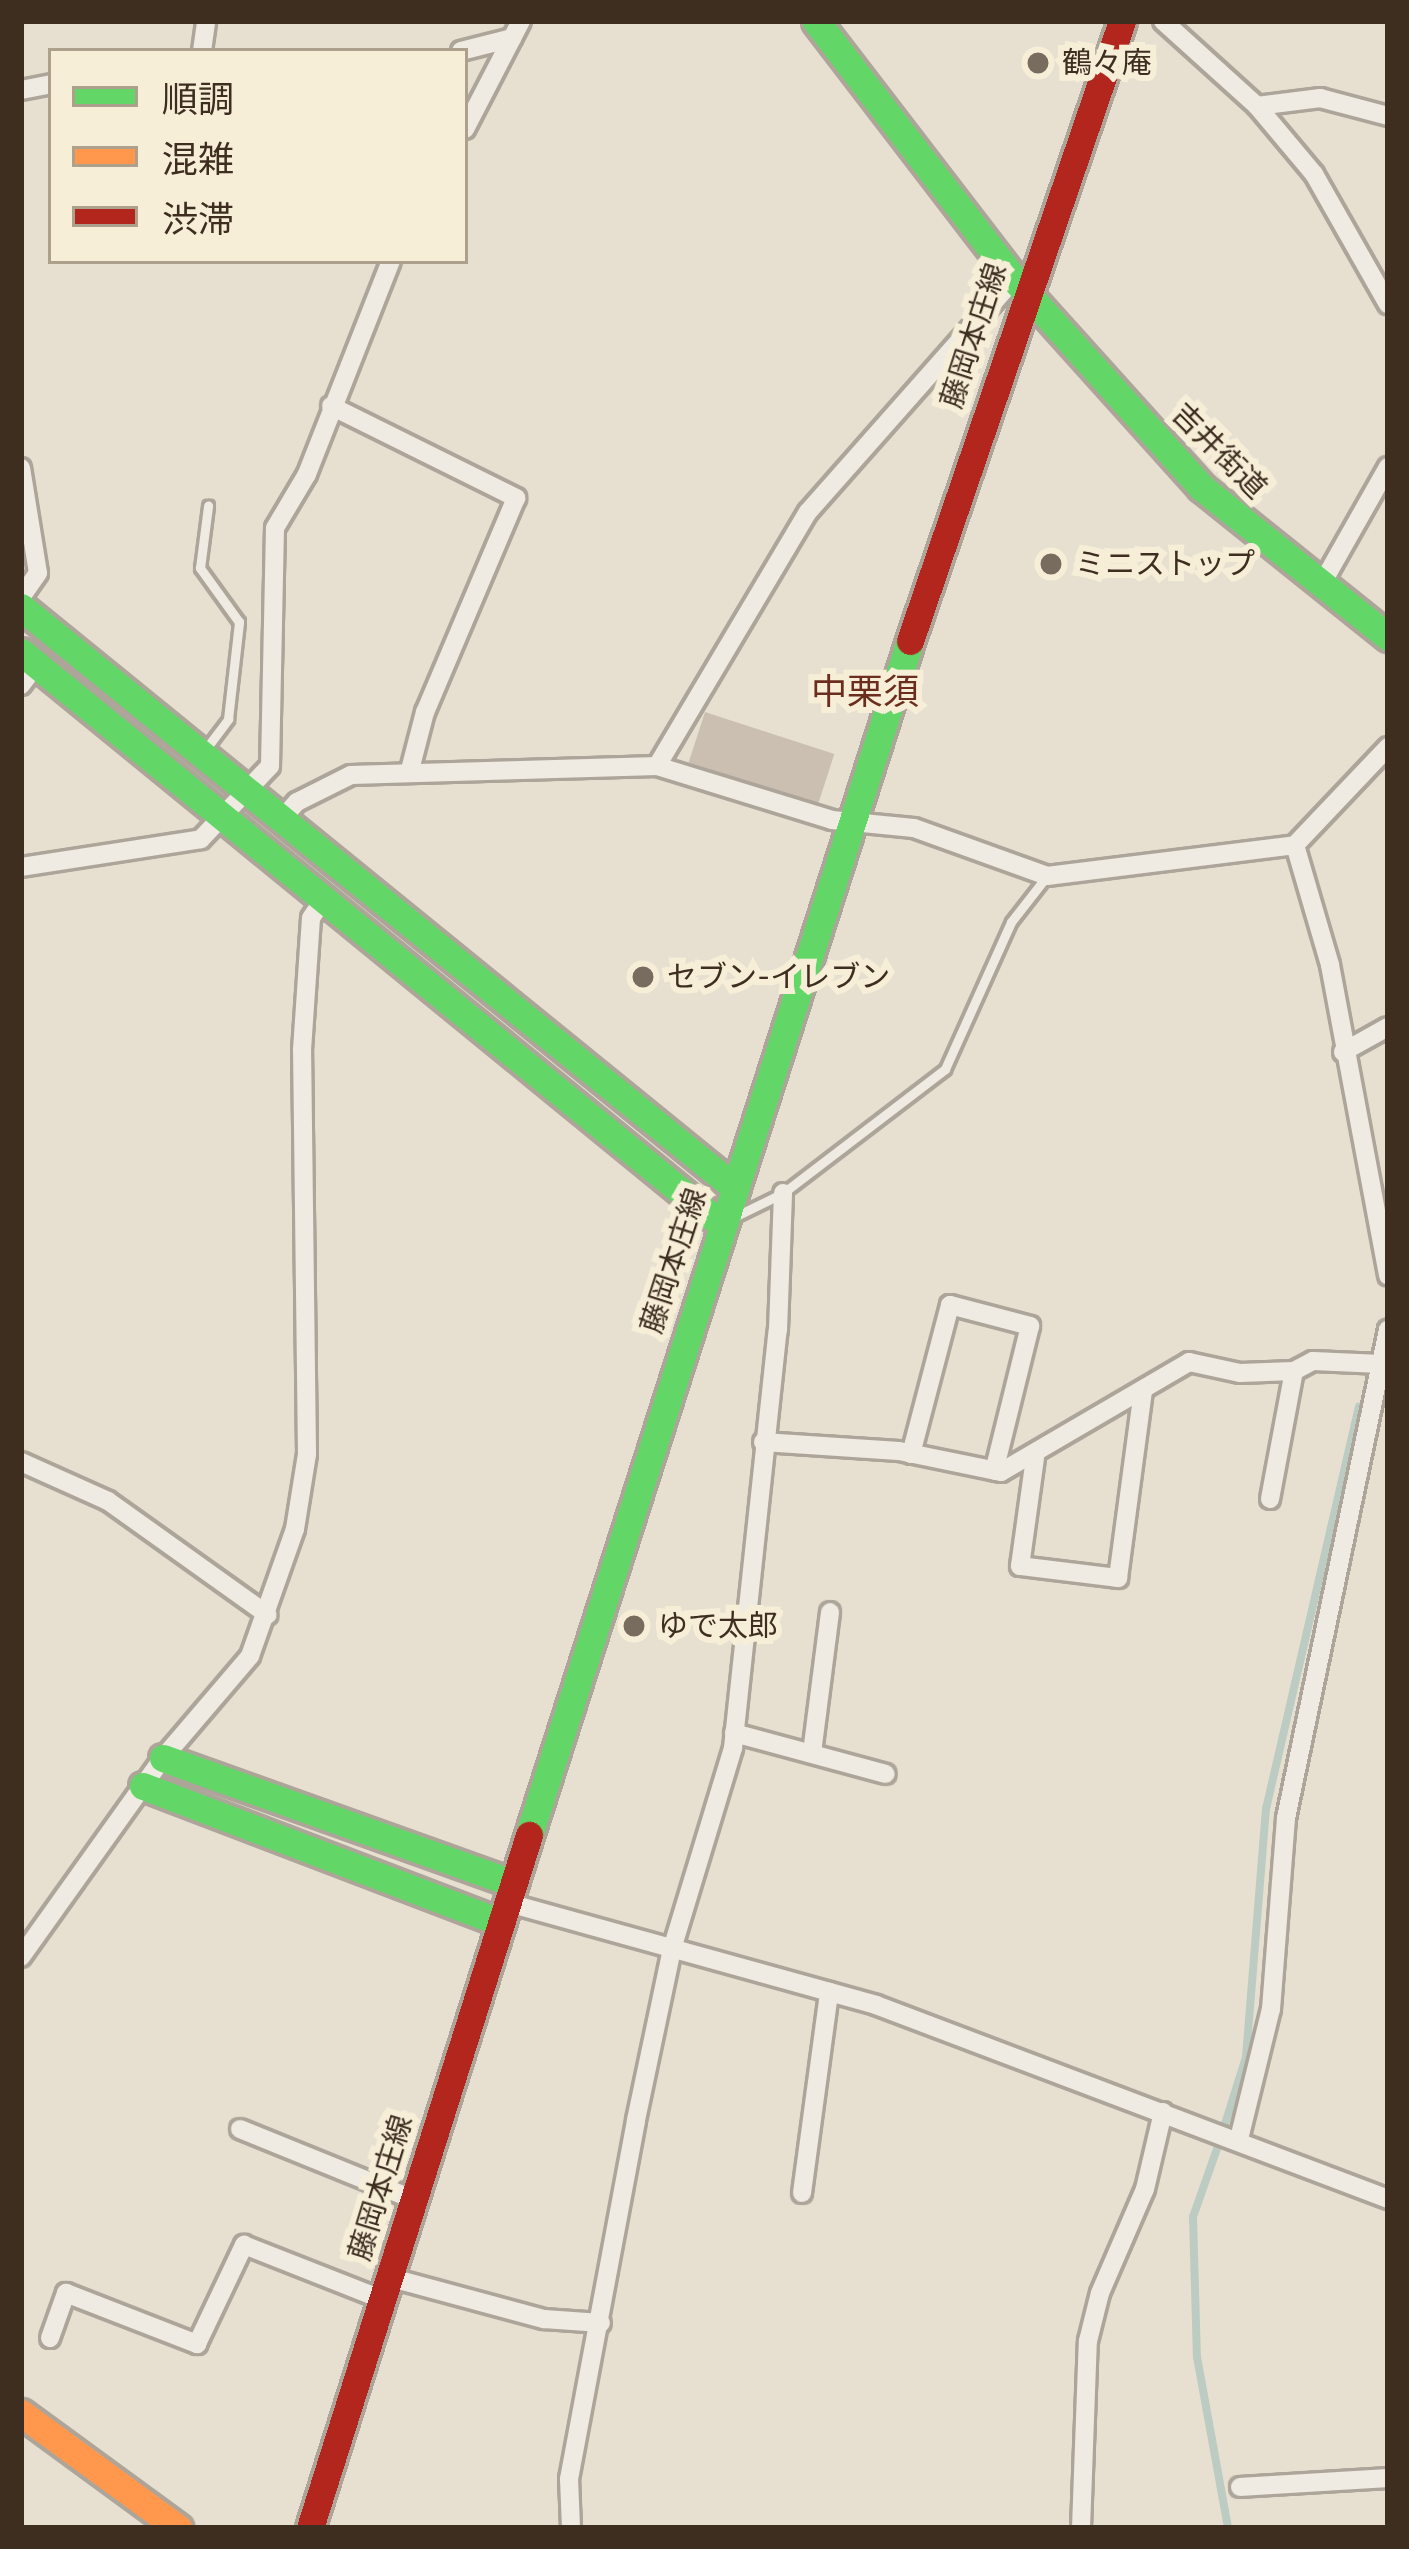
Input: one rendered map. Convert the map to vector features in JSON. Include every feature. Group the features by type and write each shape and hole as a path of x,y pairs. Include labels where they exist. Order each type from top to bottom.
{"main road":[{"name":"吉井街道","path":"816,21 1019,284 1201,487 1388,637"},
{"name":"藤岡本庄線","path":"310,2528 1019,284 1122,21"},
{"path":"21,607 733,1186"},
{"path":"26,667 222,816 721,1224"},
{"path":"163,1758 505,1902"},
{"path":"143,1786 505,1902"},
{"path":"21,2413 178,2528"}],"street":[{"path":"1163,21 1256,106 1313,174 1388,304"},
{"path":"468,48 517,30"},
{"path":"468,123 517,30"},
{"path":"1256,106 1319,98 1388,116"},
{"path":"21,867 201,839 251,794 270,766 275,528 307,474 390,264"},
{"path":"657,766 808,512 1019,284"},
{"path":"331,406 516,498 424,712 410,770"},
{"path":"1320,587 1388,467"},
{"path":"21,468 38,573 21,597"},
{"path":"282,819 297,802 351,776 410,770 465,776 657,766 850,823 914,827 1047,876 1295,845 1388,747"},
{"path":"1295,845 1316,906 1388,1276"},
{"path":"21,1957 28,1928 250,1656 296,1529 307,1454 302,1050 311,918 324,899"},
{"path":"1343,1052 1388,1027"},
{"path":"571,2528 569,2479 672,1948 734,1733 778,1330 783,1193"},
{"path":"911,1454 950,1305 1030,1326 994,1471"},
{"path":"1239,2139 1271,2009 1286,1818 1388,1330"},
{"path":"763,1442 911,1454 994,1471 1035,1458 1189,1362 1240,1373 1294,1371 1313,1361 1381,1364"},
{"path":"1270,1499 1294,1371"},
{"path":"1035,1458 1020,1566 1118,1578 1143,1391"},
{"path":"21,1462 108,1501 268,1616"},
{"path":"812,1753 830,1612"},
{"path":"734,1733 886,1774"},
{"path":"505,1902 830,1992 1239,2139 1388,2199"},
{"path":"802,2193 830,1992"},
{"path":"1081,2528 1088,2341 1100,2294 1145,2189 1163,2112"},
{"path":"240,2129 412,2199"},
{"path":"50,2338 66,2293 197,2344 244,2245 385,2288 544,2318 601,2323"},
{"path":"1240,2487 1388,2478"}],"lane":[{"path":"201,754 228,719 239,622 200,568 208,506"},
{"path":"721,1224 783,1193 945,1069 1010,922 1047,876"}],"building":[{"path":"705,712 834,754 818,804 689,762"}],"waterway":[{"path":"1225,2124 1246,2057 1266,1809 1359,1407"},
{"path":"1219,2143 1193,2217 1197,2357 1228,2528"}],"traffic: fast":[{"path":"816,21 1014,279 1201,487 1388,637"},
{"path":"21,607 733,1186"},
{"path":"529,1835 910,641"},
{"path":"21,652 721,1224"},
{"path":"163,1758 512,1883"},
{"path":"143,1786 499,1922"}],"traffic: slow":[{"path":"21,2413 178,2528"}],"traffic: jam":[{"path":"910,641 1122,21"},
{"path":"310,2528 529,1835"}],"place":[{"name":"鶴々庵","path":"1038,63"},
{"name":"ミニストップ","path":"1051,564"},
{"name":"セブン-イレブン","path":"643,977"},
{"name":"ゆで太郎","path":"634,1626"}],"district":[{"name":"中栗須","path":"865,693"}]}
